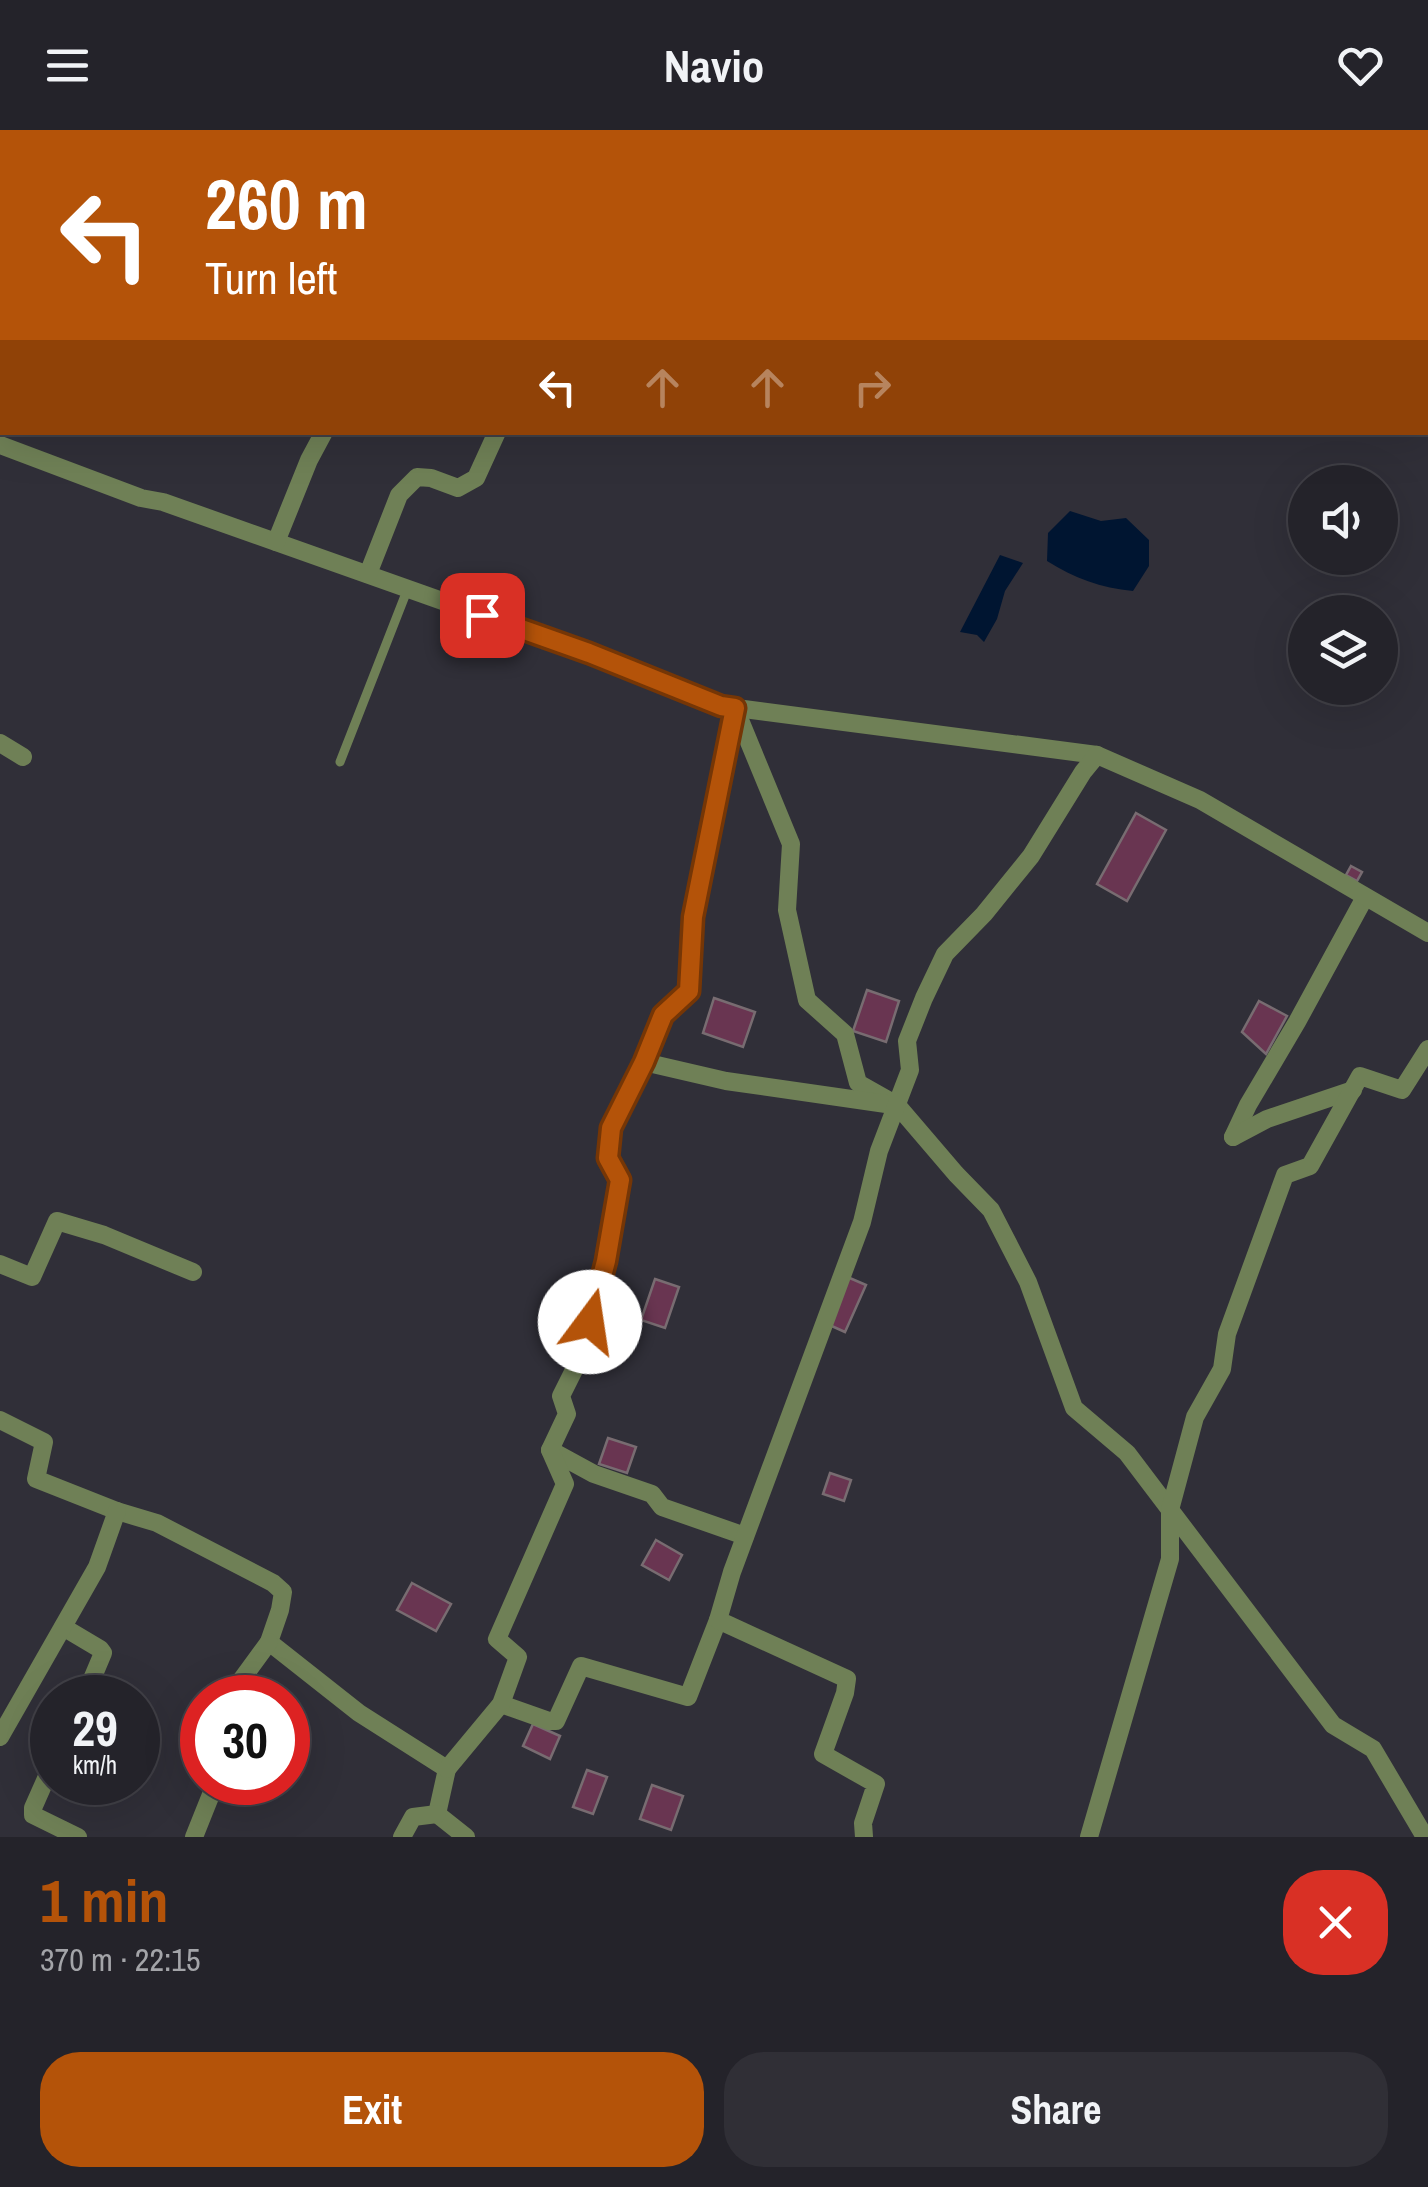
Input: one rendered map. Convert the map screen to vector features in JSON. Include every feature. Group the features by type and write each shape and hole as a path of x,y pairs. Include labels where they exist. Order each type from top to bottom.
{"street":[{"path":"276,542 322,435"},
{"path":"368,574 399,495 417,477 458,488 476,478 496,435"},
{"path":"0,445 141,498 163,502 589,653 721,706 1097,755 1200,800 1428,933"},
{"path":"437,1814 447,1769 500,1704 518,1658 497,1639 565,1484 550,1450 566,1414 561,1396 583,1352 606,1261 620,1180 608,1158 611,1128 663,1015 689,991 693,917 735,708"},
{"path":"735,708 791,844 787,910 807,1000 845,1034 858,1084 897,1105 991,1210 1028,1282 1074,1408 1127,1452 1333,1725 1373,1749 1425,1837"},
{"path":"0,743 23,758"},
{"path":"500,1704 556,1720 581,1666 688,1696 862,1222 879,1151 910,1070 907,1041 945,954 1031,856 1097,755"},
{"path":"1353,1090 1267,1119 1233,1137 1365,897"},
{"path":"1089,1837 1170,1559 1170,1510 1195,1417 1222,1369 1227,1334 1285,1176 1310,1166 1360,1076 1402,1090 1428,1049"},
{"path":"644,1062 726,1081 897,1105"},
{"path":"0,1264 32,1277 56,1221 104,1235 192,1272"},
{"path":"0,1420 44,1442 36,1479 158,1523 273,1583 283,1592 269,1642 245,1675"},
{"path":"550,1450 594,1474 652,1494 662,1507 744,1536"},
{"path":"0,1738 97,1567 116,1511"},
{"path":"718,1620 847,1679 823,1754 876,1784 863,1823 864,1837"},
{"path":"63,1627 103,1653 94,1675"},
{"path":"269,1642 359,1713 447,1769"},
{"path":"34,1805 34,1814 78,1837"},
{"path":"194,1837 207,1805"},
{"path":"402,1837 413,1817 437,1814 466,1837"}],"lane":[{"path":"340,762 408,588"}],"water":[{"path":"1070,511 1101,521 1126,518 1149,540 1149,566 1133,591 1088,581 1047,561 1048,533"},
{"path":"1000,555 1023,563 1005,591 997,619 984,642 977,635 960,632"}],"building":[{"path":"1136,813 1166,830 1127,901 1097,884"},
{"path":"1351,866 1362,872 1357,881 1346,875"},
{"path":"867,990 899,1001 886,1042 853,1031"},
{"path":"714,998 755,1012 743,1047 703,1033"},
{"path":"1259,1001 1287,1016 1266,1054 1242,1032"},
{"path":"845,1276 866,1285 845,1332 825,1323"},
{"path":"655,1279 679,1287 665,1328 641,1320"},
{"path":"608,1438 636,1447 627,1473 599,1464"},
{"path":"830,1473 851,1480 844,1501 823,1494"},
{"path":"656,1540 682,1555 669,1580 642,1565"},
{"path":"412,1583 451,1604 436,1631 397,1610"},
{"path":"533,1724 560,1736 550,1759 523,1746"},
{"path":"587,1770 607,1777 593,1814 573,1807"},
{"path":"652,1785 683,1796 671,1830 640,1819"}],"route":[{"path":"482,615 735,708 693,917 689,991 663,1015 611,1128 608,1158 620,1180 606,1261 590,1322"}]}
